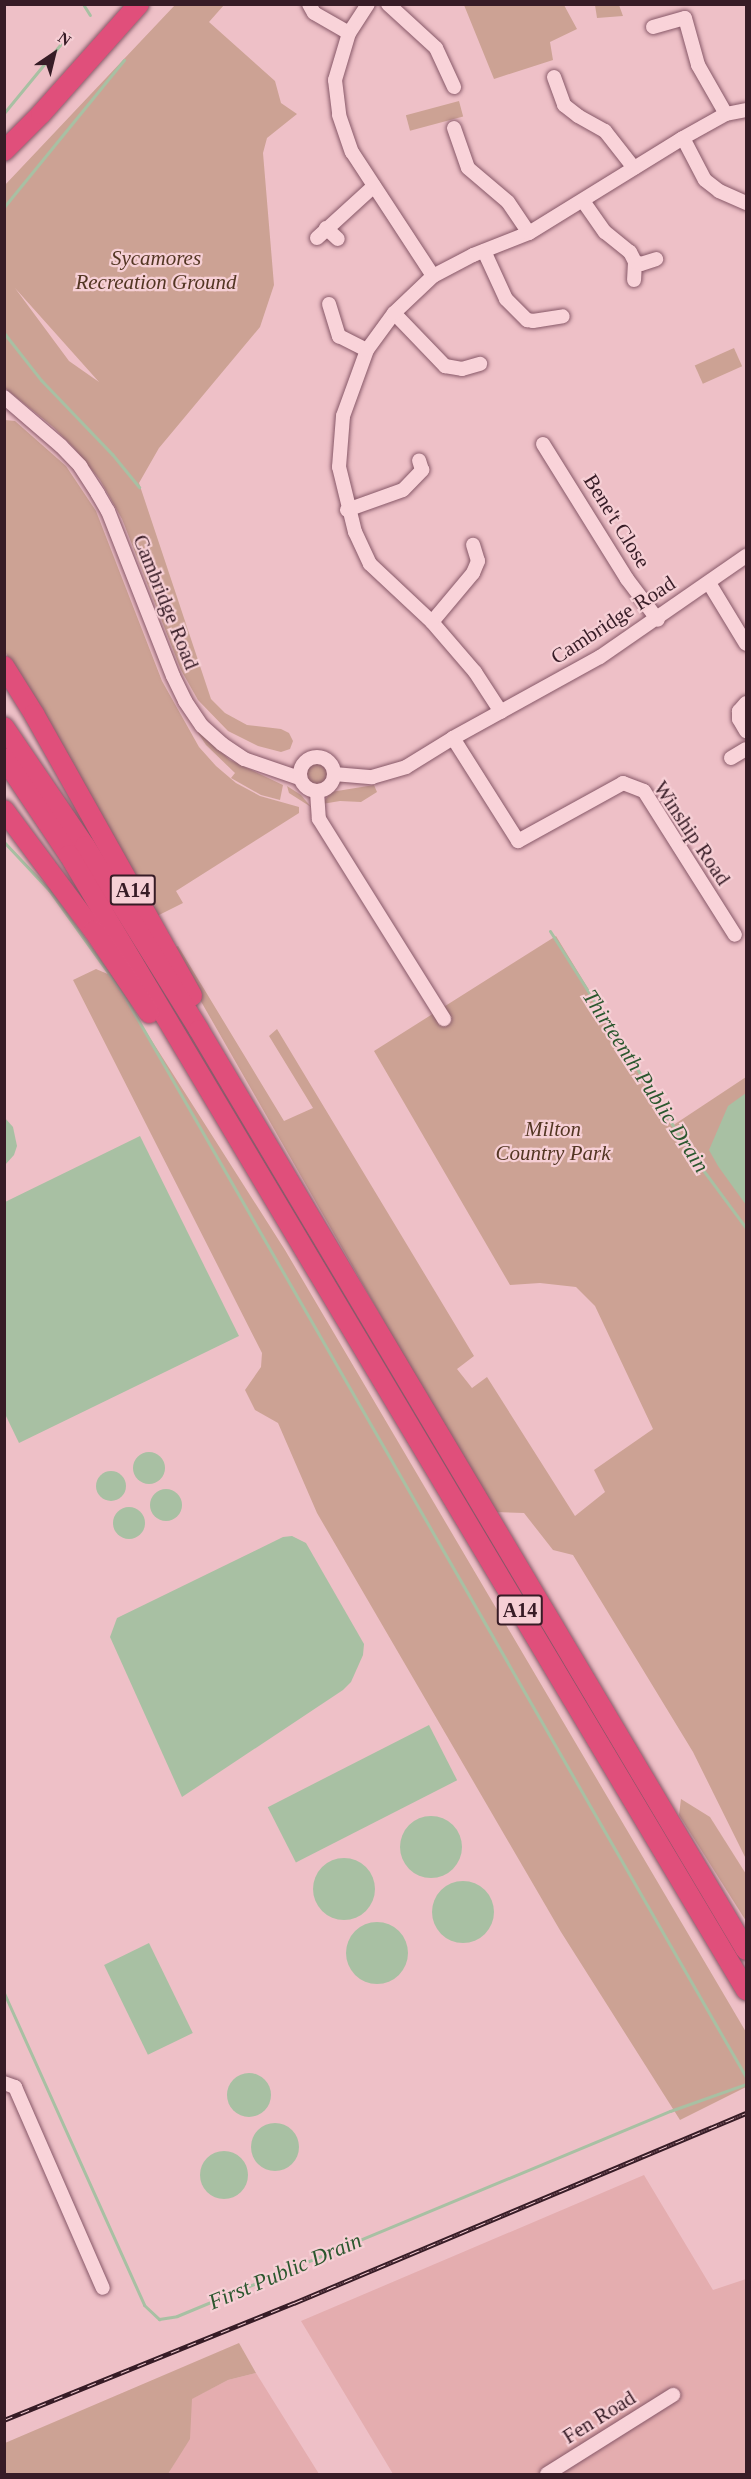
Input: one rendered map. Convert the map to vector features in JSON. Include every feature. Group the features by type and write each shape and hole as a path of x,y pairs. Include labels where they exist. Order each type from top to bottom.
{"highway":[{"path":"4,151 41,114 139,4"},
{"name":"A14","path":"4,666 34,714 242,1087 251,1120"},
{"name":"A14","path":"4,727 85,846 747,1950"},
{"name":"A14","path":"4,758 69,855 747,1990"},
{"name":"A14","path":"4,810 94,931 172,1048 202,1077"}],"street":[{"path":"309,4 314,13 349,33"},
{"path":"368,4 349,33 335,80 339,115 352,152 433,276"},
{"path":"388,4 436,48 454,87"},
{"path":"652,27 685,18 698,65 726,114"},
{"path":"554,77 553,96 570,111 605,131 634,168"},
{"path":"501,712 475,672 432,622 370,564 347,510 339,467 343,416 367,350 394,313 433,276 484,251 529,233 683,138 726,114 747,110"},
{"path":"454,128 468,168 508,202 529,233"},
{"path":"683,138 705,180 719,191 747,202"},
{"path":"338,239 322,233 374,186"},
{"path":"583,201 605,232 621,242 635,262 641,264 656,259"},
{"path":"484,251 506,298 527,320 563,316"},
{"path":"634,280 635,262"},
{"path":"329,304 334,337 367,350"},
{"path":"394,313 438,361 448,368 463,373 480,364"},
{"name":"Cambridge Road","path":"4,397 11,411 61,446 80,466 98,494 108,511 173,676 185,701 202,726 244,759 300,778"},
{"name":"Bene't Close","path":"543,444 627,579 658,620"},
{"path":"347,510 403,490 422,470 419,460"},
{"path":"432,622 473,573 478,561 473,544"},
{"name":"Cambridge Road","path":"334,774 372,777 391,773 413,763 453,738 600,657 658,620 747,556"},
{"path":"709,583 747,644"},
{"path":"747,703 738,711 739,719 747,731"},
{"name":"Winship Road","path":"453,738 518,841 623,783 644,791 735,935"},
{"path":"731,758 747,749"},
{"path":"318,757 329,762 334,774 329,786 317,792 306,788 300,778 303,763 318,757"},
{"path":"317,792 319,819 444,1019"},
{"path":"4,2083 15,2087 103,2288"},
{"name":"Fen Road","path":"547,2475 674,2395"}],"shaded area":[{"path":"746,1093 746,1205 709,1150 728,1106"},
{"path":"5,1118 13,1127 17,1146 14,1155 5,1165"},
{"path":"140,1136 239,1336 19,1443 5,1414 5,1202"},
{"path":"149,1452 160,1457 165,1468 160,1479 149,1484 138,1479 133,1468 138,1457"},
{"path":"111,1471 122,1475 126,1486 122,1497 111,1501 100,1497 96,1486 100,1475"},
{"path":"166,1489 177,1494 182,1505 177,1516 166,1521 155,1516 150,1505 155,1494"},
{"path":"129,1507 140,1512 145,1523 140,1534 129,1539 118,1534 113,1523 118,1512"},
{"path":"292,1536 306,1543 364,1644 363,1655 351,1682 343,1690 182,1797 110,1637 117,1618 283,1537"},
{"path":"429,1725 457,1780 296,1862 268,1807"},
{"path":"425,1816 437,1816 453,1825 460,1835 462,1847 460,1859 453,1869 437,1878 425,1878 414,1873 405,1864 400,1853 400,1841 405,1830 414,1821"},
{"path":"338,1858 350,1858 366,1867 373,1877 375,1889 373,1901 366,1911 350,1920 338,1920 327,1915 318,1906 313,1895 313,1883 318,1872 327,1863"},
{"path":"457,1881 469,1881 485,1890 492,1900 494,1912 492,1924 485,1934 469,1943 457,1943 446,1938 437,1929 432,1918 432,1906 437,1895 446,1886"},
{"path":"371,1922 383,1922 399,1931 406,1941 408,1953 406,1965 399,1975 383,1984 371,1984 360,1979 351,1970 346,1959 346,1947 351,1936 360,1927"},
{"path":"149,1943 193,2033 148,2055 104,1965"},
{"path":"249,2073 257,2074 265,2079 270,2087 270,2103 265,2111 257,2116 249,2117 241,2116 233,2111 228,2103 227,2095 228,2087 233,2079 241,2074"},
{"path":"275,2123 292,2130 299,2147 292,2164 275,2171 258,2164 251,2147 258,2130"},
{"path":"224,2151 241,2158 248,2175 241,2192 224,2199 207,2192 200,2175 207,2158"},
{"path":"644,2175 713,2290 746,2279 746,2474 393,2474 301,2321"},
{"path":"256,2373 319,2474 168,2474 189,2439 191,2399 228,2380"}],"green space":[{"name":"Sycamores Recreation Ground","path":"175,5 224,5 209,22 275,81 281,103 297,114 267,138 263,153 274,285 260,327 159,448 139,483 211,699 225,713 247,725 281,729 289,733 293,741 290,749 281,752 258,746 228,731 198,700 181,670 122,519 100,480 53,427 5,388 4,186","holes":["15,288 99,382 69,361"]},
{"path":"464,5 564,5 577,29 550,42 553,60 494,79"},
{"path":"595,5 619,5 623,16 597,18"},
{"path":"459,101 463,116 410,131 406,115"},
{"path":"734,348 742,366 703,384 695,365"},
{"path":"5,420 15,421 66,466 96,511 162,681 199,747 236,783 260,796 299,807 299,813 176,891 183,903 155,917 73,763 5,652"},
{"path":"194,727 230,760 283,785 280,800 261,795 231,778 235,773 206,745"},
{"path":"317,763 325,766 328,774 325,782 317,785 309,782 306,774 309,766"},
{"path":"374,785 377,792 361,802 340,801 322,804 331,792"},
{"path":"287,786 301,795 311,807 289,793"},
{"name":"Milton Country Park","path":"556,936 672,1126 746,1077 746,1859 693,1752 573,1555 553,1550 524,1513 493,1512 171,949 178,946 284,1121 313,1108 269,1036 277,1029 474,1356 457,1369 472,1388 487,1377 575,1516 605,1492 594,1470 653,1429 595,1306 576,1287 540,1283 510,1285 374,1051"},
{"path":"96,969 110,975 285,1250 746,2032 746,2087 680,2120 561,1932 317,1513 278,1423 255,1410 245,1390 261,1367 262,1353 73,980"},
{"path":"681,1799 710,1817 746,1874 746,1921 679,1815"},
{"path":"239,2343 256,2373 228,2380 192,2399 190,2439 168,2474 5,2474 5,2443"}],"waterway":[{"name":"Thirteenth Public Drain","path":"83,4 90,15"},
{"path":"4,113 69,34"},
{"path":"4,207 124,60"},
{"path":"4,333 41,380 112,454 139,487"},
{"path":"4,842 49,890 122,992 746,2077"},
{"name":"Thirteenth Public Drain","path":"550,931 689,1151 746,1228"},
{"name":"First Public Drain","path":"4,1993 144,2305 159,2319 177,2316 670,2111 746,2084"}],"railway":[{"path":"4,2420 294,2303 746,2113"}]}
